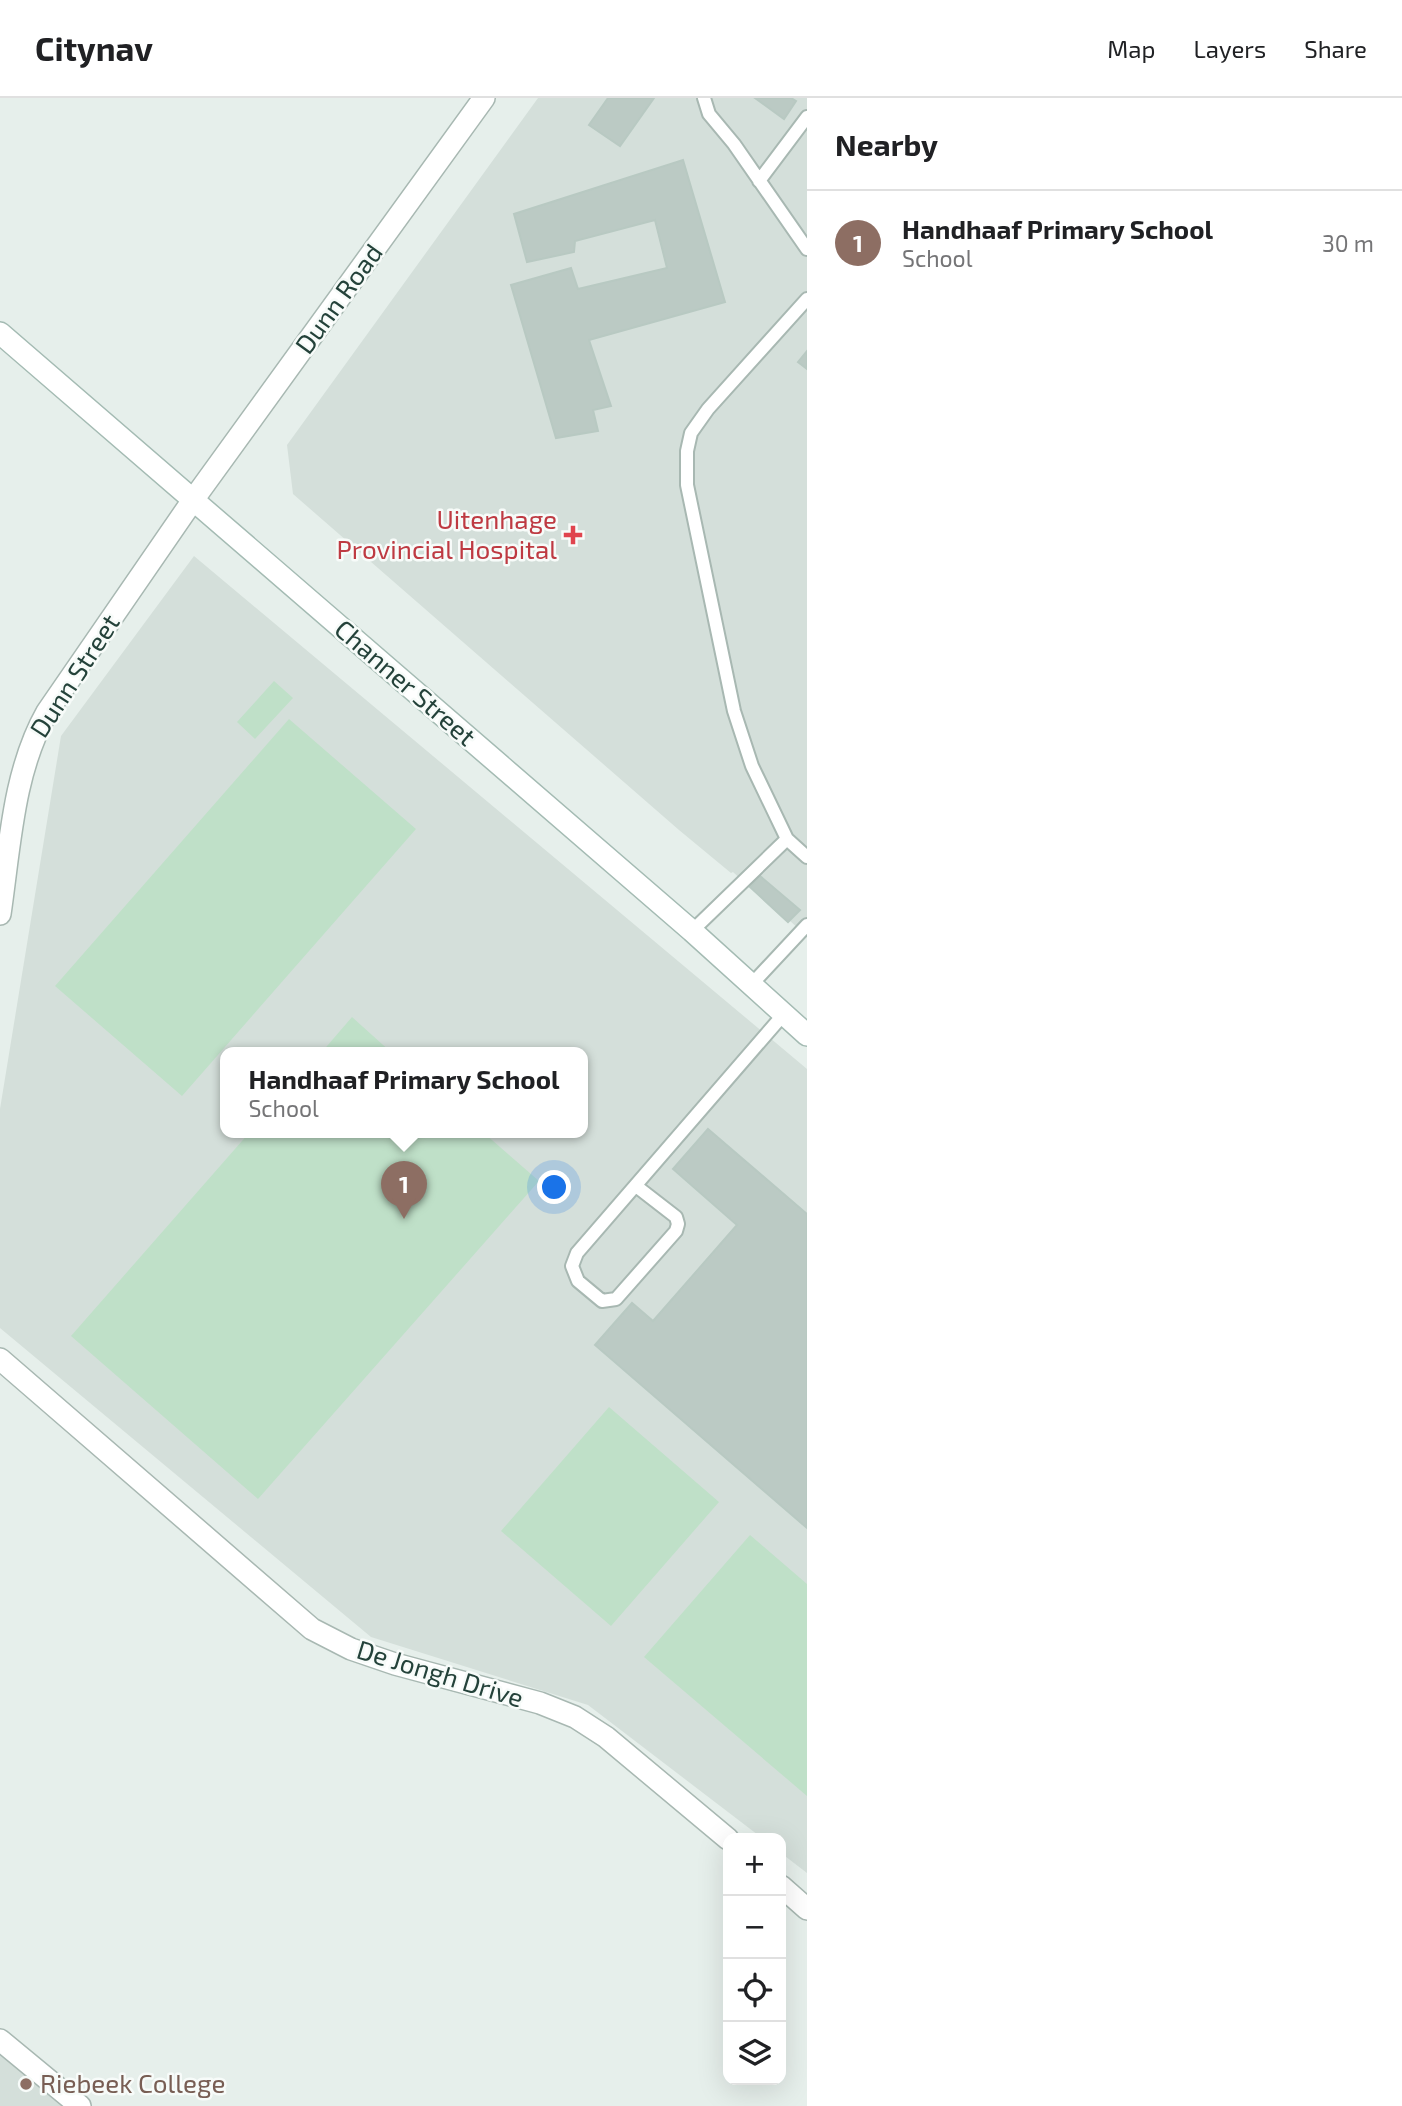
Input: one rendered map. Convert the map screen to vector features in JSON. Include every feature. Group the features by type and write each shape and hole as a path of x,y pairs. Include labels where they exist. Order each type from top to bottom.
{"street":[{"name":"Dunn Road","path":"193,500 484,98"},
{"name":"Channer Street","path":"0,333 692,931 807,1035"},
{"name":"Dunn Street","path":"0,914 17,802 33,737 47,712 193,500"},
{"name":"De Jongh Drive","path":"0,1359 312,1629 351,1648 395,1664 540,1703 575,1717 606,1737 723,1835"},
{"path":"786,1890 807,1909"},
{"path":"0,2040 80,2106"}],"lane":[{"path":"704,98 709,114 807,249"},
{"path":"759,181 807,117"},
{"path":"807,299 708,409 691,433 687,450 687,485 734,711 752,766 787,839 807,857"},
{"path":"692,931 787,839"},
{"path":"751,985 807,925"},
{"path":"636,1186 676,1217 676,1231 616,1299 602,1301 578,1281 572,1266 577,1253 783,1015"}],"shaded area":[{"name":"Uitenhage Provincial Hospital","path":"538,98 807,98 807,936 790,921 788,923 733,872 679,830 293,494 287,445"},
{"path":"194,556 807,1069 807,1873 786,1857 786,1833 755,1833 588,1705 371,1637 0,1328 0,1109 61,736"},
{"name":"Riebeek College","path":"0,2046 78,2106 0,2106"}],"green space":[{"path":"274,681 293,698 255,739 237,722"},
{"path":"289,719 416,829 225,1047 220,1047 220,1053 182,1096 55,986"},
{"path":"352,1017 385,1047 326,1047"},
{"path":"245,1138 490,1138 539,1181 258,1499 71,1336"},
{"path":"609,1407 719,1502 611,1626 501,1531"},
{"path":"750,1535 807,1584 807,1796 644,1657"}],"building":[{"path":"608,98 654,98 620,146 589,125"},
{"path":"755,98 791,98 796,101 784,119"},
{"path":"683,160 725,302 589,340 611,406 593,410 598,431 556,438 511,285 571,268 578,289 667,268 655,220 575,241 574,252 527,262 514,214"},
{"path":"807,351 807,369 798,362"},
{"path":"760,876 800,910 788,922 750,887"},
{"path":"708,1129 807,1214 807,1528 595,1345 632,1303 653,1321 737,1225 673,1169"}],"place":[{"name":"Uitenhage Provincial Hospital","path":"573,535"},
{"name":"Handhaaf Primary School","path":"404,1219"},
{"name":"Riebeek College","path":"26,2084"}]}
